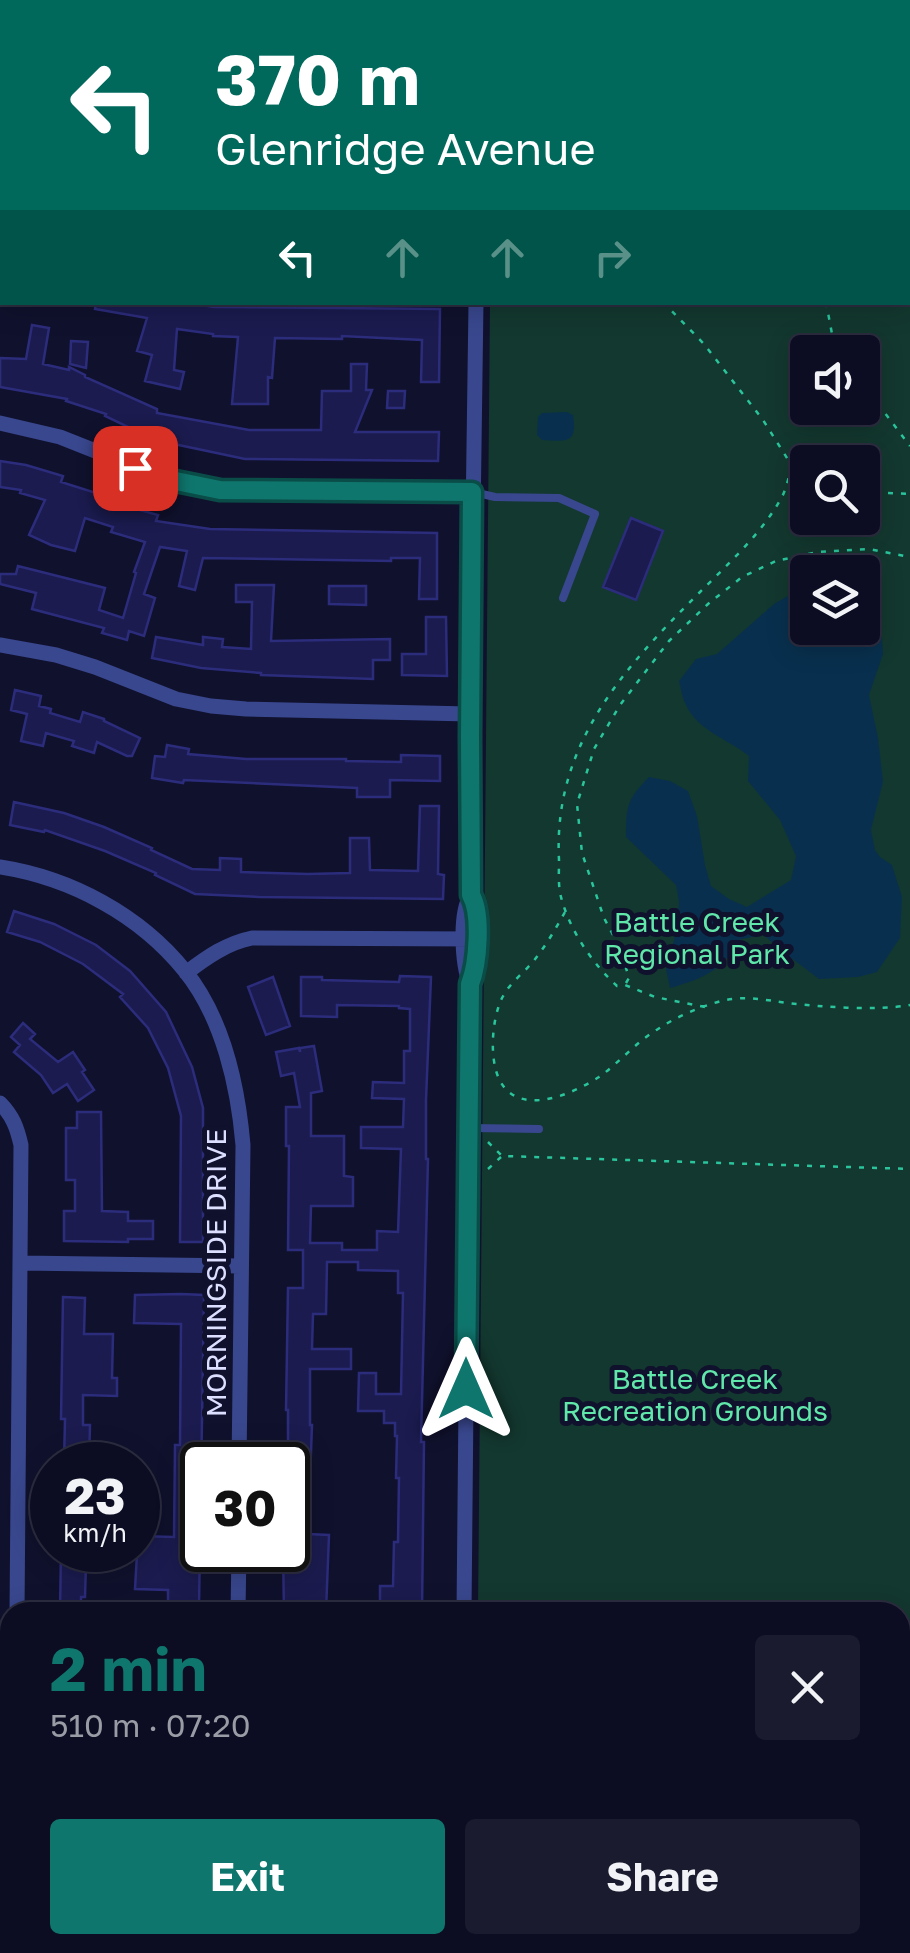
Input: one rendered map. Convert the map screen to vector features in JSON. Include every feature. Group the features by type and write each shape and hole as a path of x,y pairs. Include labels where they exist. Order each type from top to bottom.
{"street":[{"path":"464,1602 470,984 476,970 470,939 477,905 471,895 470,714 476,305"},
{"path":"0,423 60,437 166,479 220,490 472,492"},
{"path":"0,645 56,655 161,695 211,706 470,714"},
{"name":"MORNINGSIDE DRIVE","path":"0,868 66,884 122,914 156,940 186,973 220,1038 232,1072 243,1146 240,1442"},
{"path":"186,973 218,951 252,938 470,939"},
{"path":"1,1104 17,1128 21,1145 17,1602"},
{"path":"20,1263 240,1266"},
{"path":"238,1602 239,1572"}],"lane":[{"path":"472,492 494,498 559,498 595,514 563,598"},
{"path":"468,1128 540,1129"}],"path":[{"path":"667,305 704,344 763,420 790,463"},
{"path":"827,305 833,335"},
{"path":"880,407 910,446"},
{"path":"790,472 781,499 760,528 631,666 596,714 562,795 558,820 560,895 592,962 617,986 630,978 582,853 577,804 594,749 620,704 669,641 742,576 776,560 816,552 869,549 910,557"},
{"path":"880,493 910,494"},
{"path":"566,911 548,942 505,992 496,1013 495,1071 505,1091 527,1102 577,1090 655,1030 718,1002 746,996 828,1006 910,1005"},
{"path":"625,984 655,997 704,1007"},
{"path":"488,1142 502,1156 910,1169"},
{"path":"488,1169 502,1156"}],"green space":[{"name":"Battle Creek Regional Park","path":"490,305 910,305 910,1602 478,1602"}],"water":[{"path":"542,413 573,415 572,436 558,441 542,440 537,435 538,417"},
{"path":"790,595 790,645 880,645 881,623 883,654 869,695 883,782 871,830 875,850 892,865 902,897 900,938 877,972 819,979 764,935 741,939 711,972 670,988 666,969 677,929 676,885 626,837 629,804 649,777 670,781 688,791 711,886 747,907 791,880 796,856 780,820 748,781 749,756 698,722 685,702 679,681 696,659 717,654"}],"building":[{"path":"96,305 202,305 440,309 439,382 421,382 422,340 275,338 268,404 232,404 238,337 177,329 174,370 184,372 180,389 145,381 152,355 137,351 147,318 95,309"},
{"path":"32,325 49,328 43,364 69,367 157,409 157,413 249,430 321,430 322,391 351,391 351,364 367,364 366,390 372,390 355,432 439,432 438,461 245,459 155,440 67,399 0,387 0,358 26,359"},
{"path":"71,341 88,342 86,368 70,364"},
{"path":"388,391 405,391 404,408 387,408"},
{"path":"0,461 63,476 61,482 158,515 156,521 210,529 437,533 437,599 419,599 420,558 203,558 195,590 179,586 187,551 160,547 144,594 155,598 144,636 129,631 127,640 102,633 104,628 32,609 36,593 0,584 0,574 16,574 18,566 105,588 99,610 123,618 145,542 111,532 113,527 85,518 75,551 29,535 45,500 0,487"},
{"path":"631,518 663,531 636,600 603,587"},
{"path":"236,585 274,585 271,641 390,639 390,660 373,660 373,679 261,675 152,658 156,637 203,645 203,637 223,639 222,647 251,649 252,602 236,602"},
{"path":"329,586 366,586 366,605 329,604"},
{"path":"426,617 446,617 447,676 402,675 402,654 426,654"},
{"path":"15,690 41,696 39,706 51,709 50,713 80,722 83,712 140,738 132,756 97,742 94,753 72,746 74,741 46,733 43,746 21,741 27,714 11,710"},
{"path":"167,745 189,749 188,754 246,759 401,762 401,755 440,756 440,781 390,780 390,797 357,797 357,788 184,780 183,783 152,778 155,756 165,757"},
{"path":"14,802 104,827 192,869 220,870 220,858 241,859 241,872 308,874 350,873 350,838 369,838 370,870 418,871 420,806 439,806 438,874 444,875 443,899 195,894 105,851 45,830 10,825"},
{"path":"14,911 54,924 96,945 130,971 166,1012 192,1067 203,1108 203,1242 180,1242 181,1116 168,1068 148,1028 120,997 123,994 83,964 40,942 7,932"},
{"path":"400,976 431,977 421,1442 422,1602 380,1602 380,1586 393,1586 394,1542 398,1542 397,1436 395,1423 384,1423 384,1411 358,1411 359,1373 376,1373 376,1394 401,1394 403,1293 398,1293 398,1271 358,1270 358,1262 327,1262 326,1314 313,1314 312,1349 351,1349 351,1369 310,1369 312,1425 310,1480 310,1442 288,1442 288,1288 303,1288 303,1250 288,1250 286,1107 300,1107 294,1073 281,1076 276,1052 299,1048 300,1052 300,1048 314,1046 322,1091 311,1093 311,1136 344,1136 344,1176 353,1177 353,1206 311,1206 310,1243 342,1243 342,1250 377,1250 377,1231 398,1232 401,1149 361,1148 361,1127 403,1127 404,1099 372,1098 373,1082 404,1083 404,1051 410,1051 410,1009 337,1005 337,1017 301,1016 301,977 399,982"},
{"path":"273,977 290,1026 266,1035 248,987"},
{"path":"23,1023 35,1034 30,1039 58,1062 73,1052 94,1090 78,1101 67,1084 53,1093 41,1075 14,1052 20,1045 11,1037"},
{"path":"77,1112 101,1112 102,1211 128,1212 128,1221 153,1221 153,1239 64,1241 64,1211 75,1211 75,1180 66,1180 66,1128 77,1128"},
{"path":"135,1295 204,1295 202,1442 180,1442 181,1324 134,1323"},
{"path":"63,1297 85,1298 84,1334 113,1334 112,1378 117,1378 117,1396 83,1395 83,1425 90,1425 90,1442 64,1442 65,1419 61,1419"},
{"path":"175,1445 180,1445 180,1572 200,1572 199,1602 168,1602 168,1590 135,1589 136,1572 160,1572 160,1537 174,1537"},
{"path":"310,1534 329,1535 326,1602 284,1602 283,1572 310,1572"},
{"path":"61,1572 86,1572 85,1597 81,1597 81,1602 60,1602"}],"route":[{"path":"135,468 220,490 472,492 471,895 477,905 476,970 470,984 466,1389"}],"park label":[{"name":"Battle Creek Recreation Grounds","path":"695,1394"}]}
